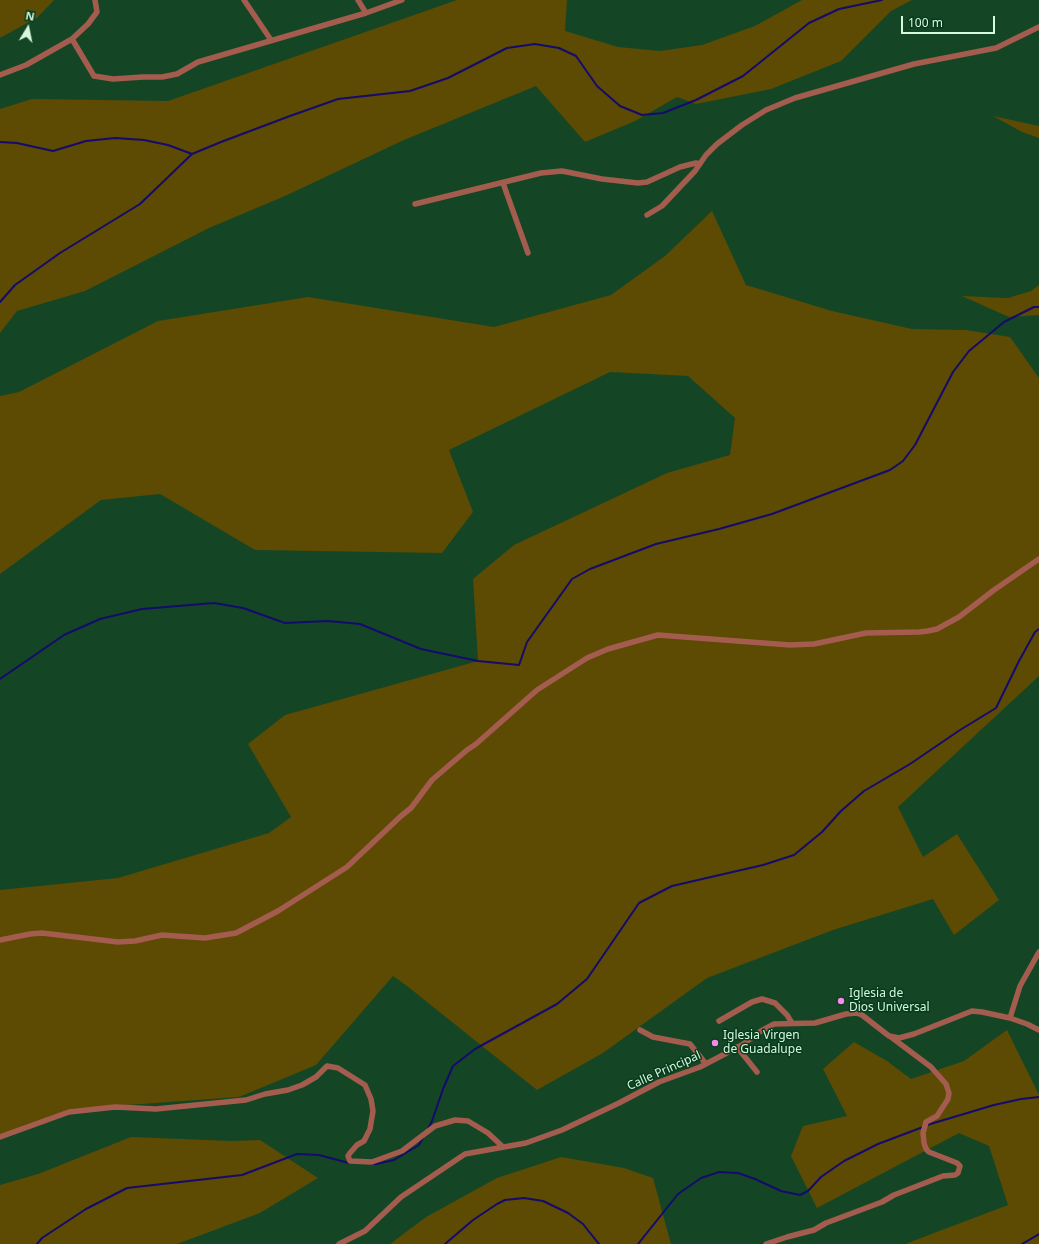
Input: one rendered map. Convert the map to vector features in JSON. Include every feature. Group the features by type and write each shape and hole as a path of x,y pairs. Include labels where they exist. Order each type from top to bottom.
{"street":[{"path":"0,75 26,65 72,40 88,24 97,12 95,0"},
{"path":"244,0 271,40"},
{"path":"358,0 366,13"},
{"path":"72,40 94,76 113,79 143,77 162,78 177,74 198,62 366,13 402,0"},
{"path":"648,215 662,206 695,171 706,155 717,144 742,125 766,110 795,98 914,64 996,48 1039,27"},
{"path":"415,204 541,173 562,171 602,179 638,183 647,182 680,167 696,163 700,164"},
{"path":"503,183 528,253"},
{"path":"0,940 42,933 118,942 135,941 171,934 205,938 236,933 278,911 346,867 400,816 411,808 432,780 476,744 536,690 587,658 608,649 658,635 790,645 814,644 866,633 928,631 937,629 959,618 994,590 1039,559"},
{"path":"1010,1018 1020,986 1039,952"},
{"path":"720,1021 752,1002 762,1000 775,1003 792,1023"},
{"path":"889,1036 905,1037 972,1011 1010,1018 1039,1030"},
{"name":"Calle Principal","path":"340,1244 365,1231 401,1197 465,1154 526,1143 562,1130 659,1082 700,1068 738,1047 771,1025 815,1023 846,1014 856,1013 862,1015 931,1068 946,1084 949,1093 948,1099 937,1116 926,1122 923,1133 924,1142 926,1149 929,1152 957,1163 960,1166 958,1173 955,1175 943,1176 894,1195 882,1202 814,1230 766,1244"},
{"path":"640,1030 653,1037 690,1044 706,1064"},
{"path":"738,1047 757,1072"},
{"path":"0,1137 69,1112 115,1108 156,1108 246,1100 265,1094 288,1090 302,1085 316,1077 327,1066 338,1068 365,1085 371,1099 373,1111 370,1129 364,1140 357,1145 348,1156 350,1161 372,1162 402,1151 434,1126 455,1120 468,1120 503,1147"}],"shaded area":[{"path":"0,0 54,0 38,17 0,38"},
{"path":"457,0 567,0 565,31 618,47 660,51 702,45 755,26 802,0 912,0 891,11 841,61 771,89 696,104 677,97 635,121 585,142 536,86 404,140 285,196 209,228 85,291 17,311 0,333 0,109 32,99 168,101"},
{"path":"993,116 1039,126 1039,138 1022,132"},
{"path":"712,211 746,285 832,311 912,329 966,330 1010,337 1039,378 1039,676 898,807 923,857 957,834 999,900 954,935 933,899 833,930 707,978 603,1053 537,1090 393,976 316,1065 239,1097 72,1109 0,1136 0,890 118,878 269,833 291,817 248,744 285,715 478,661 473,579 514,545 667,473 730,455 735,418 688,376 610,372 449,450 473,512 442,553 255,550 160,494 101,500 0,574 0,396 19,392 158,321 308,297 494,327 611,295 665,256"},
{"path":"1039,285 1039,315 1009,317 962,296 1008,298 1031,291"},
{"path":"1007,1030 1039,1095 1039,1244 905,1244 1008,1205 989,1146 959,1133 817,1208 791,1156 803,1126 847,1116 823,1069 854,1042 887,1061 911,1079 964,1061"},
{"path":"131,1137 232,1141 260,1140 318,1178 260,1213 177,1244 0,1244 0,1185 38,1174"},
{"path":"561,1157 624,1168 653,1178 671,1244 390,1244 426,1217 497,1178"}],"waterway":[{"path":"0,302 15,285 60,253 140,204 192,154 338,99 410,91 448,78 507,48 535,44 559,48 576,56 597,86 620,106 642,115 663,113 696,100 743,76 809,23 839,9 882,0"},
{"path":"0,142 17,143 53,151 86,141 115,138 144,140 168,145 192,154"},
{"path":"0,679 64,635 100,619 142,609 214,603 243,608 285,623 328,621 360,624 421,649 478,661 519,665 527,642 572,579 590,569 656,544 719,529 772,514 890,470 903,461 915,445 953,372 969,351 1004,322 1034,307 1039,307"},
{"path":"428,1129 453,1066 475,1049 557,1004 587,979 639,903 672,886 763,865 794,855 822,832 841,811 864,791 910,764 960,730 996,708 1019,661 1035,632 1039,629"},
{"path":"927,1125 994,1105 1039,1097"},
{"path":"638,1244 678,1194 701,1178 719,1172 738,1173 781,1191 800,1195 808,1191 821,1177 844,1161 878,1144 923,1127"},
{"path":"372,1164 394,1160 419,1145 423,1138"},
{"path":"37,1244 42,1238 86,1209 127,1188 242,1175 297,1154 319,1155 349,1163"},
{"path":"445,1244 473,1220 497,1204 505,1200 524,1198 543,1201 568,1213 583,1224 599,1244"},
{"path":"1022,1244 1039,1234"}],"place":[{"name":"Iglesia de Dios Universal","path":"841,1001"},
{"name":"Iglesia Virgen de Guadalupe","path":"715,1043"}]}
